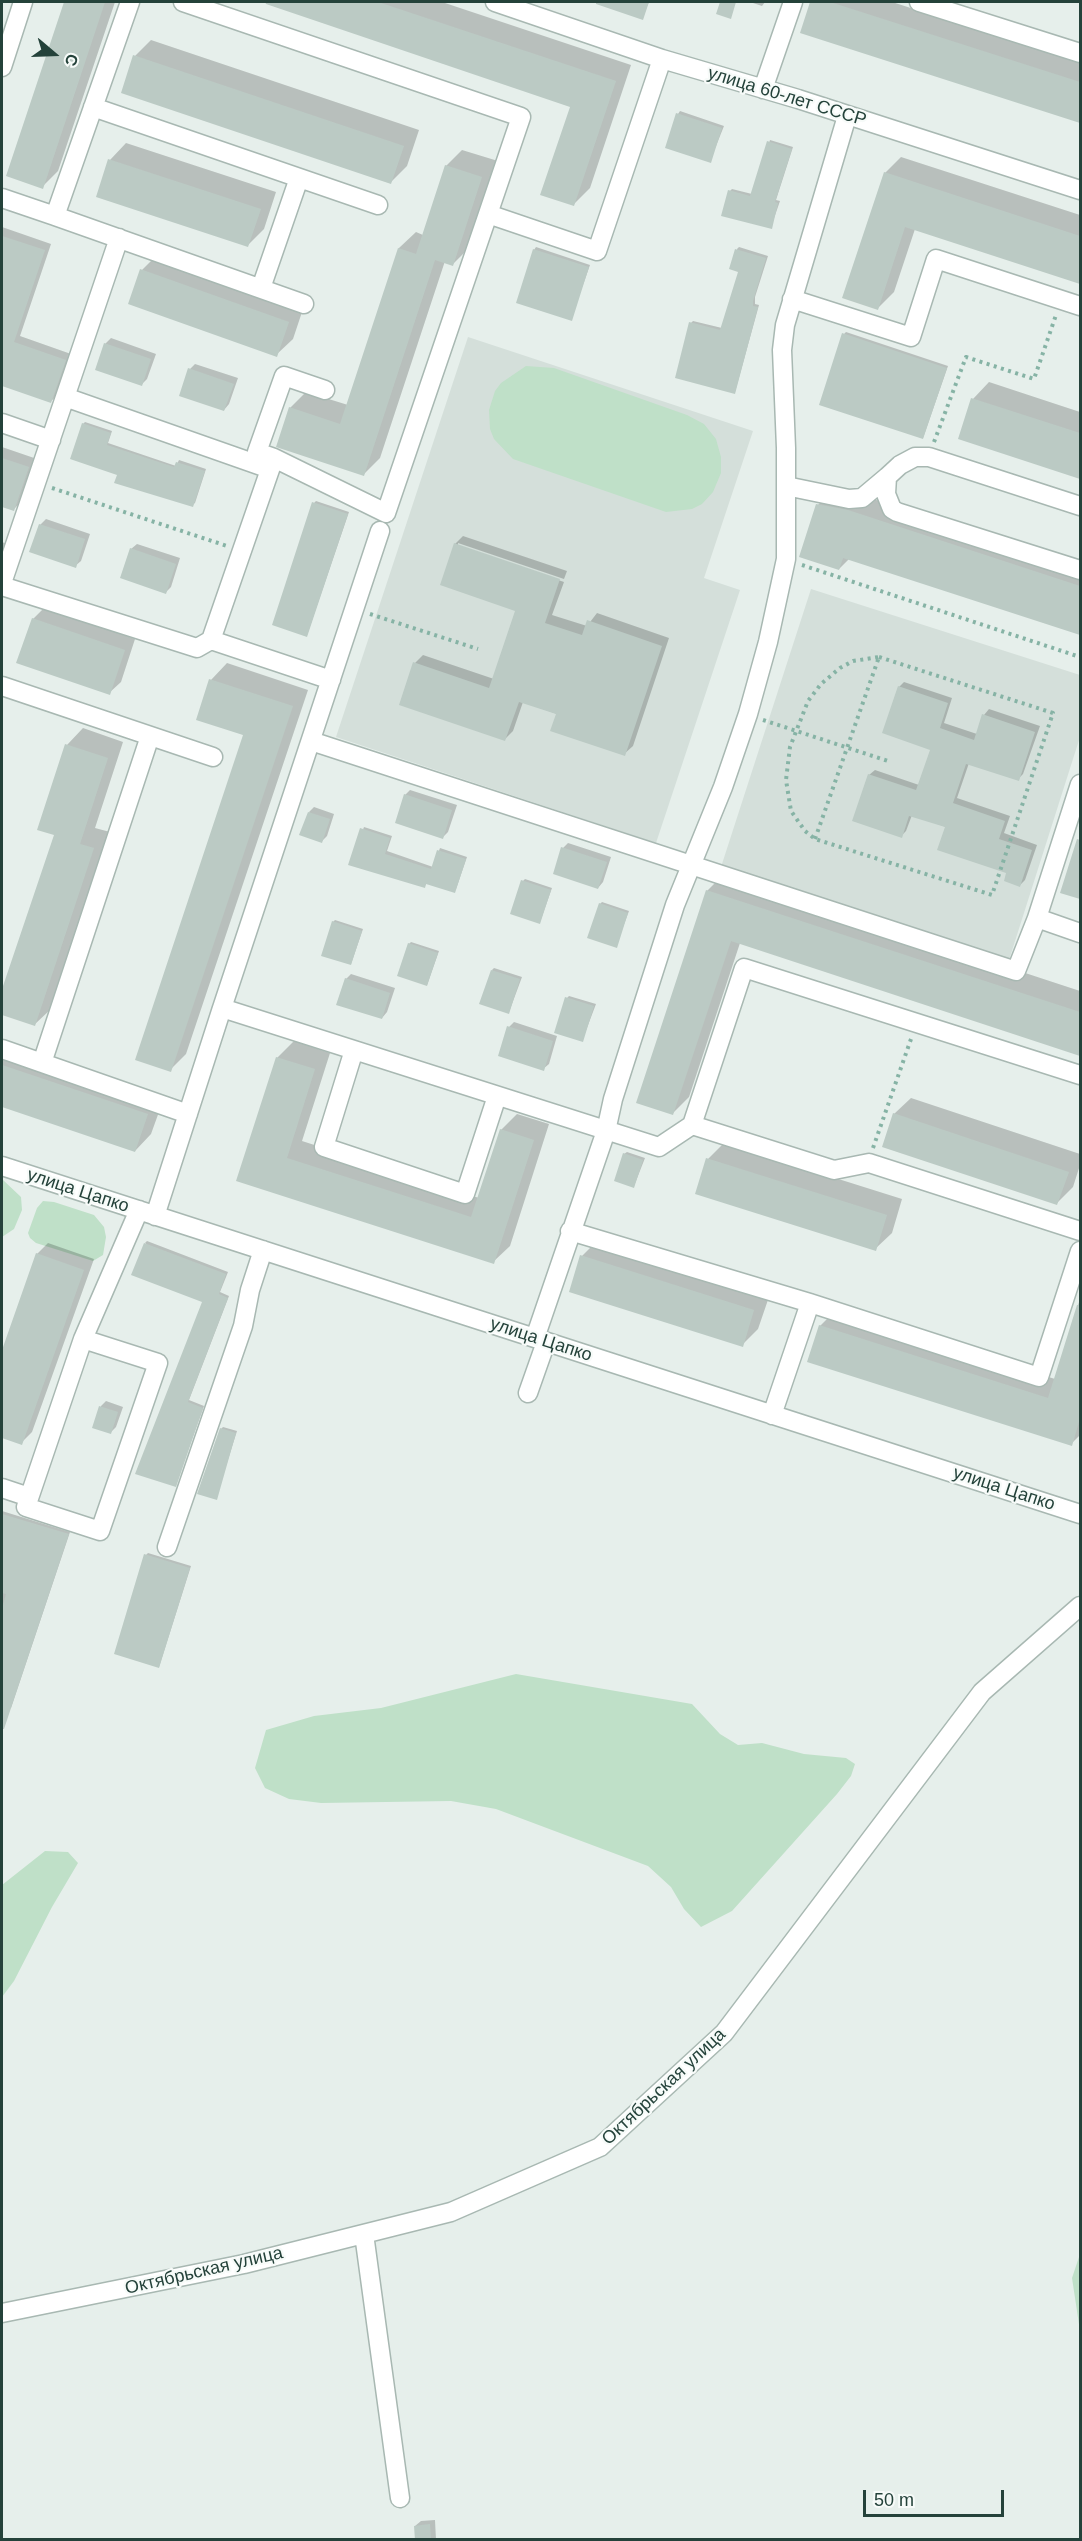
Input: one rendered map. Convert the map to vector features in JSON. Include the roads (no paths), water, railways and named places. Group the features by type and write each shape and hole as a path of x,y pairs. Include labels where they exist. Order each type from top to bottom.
{"street":[{"path":"2,67 23,2"},
{"path":"55,216 130,2"},
{"path":"65,397 272,464 386,513 521,117 183,2"},
{"name":"улица 60-лет СССР","path":"495,2 662,59 1080,190"},
{"path":"763,89 792,2"},
{"path":"919,2 1080,53"},
{"path":"488,214 597,251 662,59"},
{"path":"93,107 378,205"},
{"path":"528,1393 570,1231 606,1131 613,1099 675,905 692,866 748,714 768,642 786,559 782,350 792,299 847,116"},
{"path":"261,288 299,178"},
{"path":"2,198 304,304"},
{"path":"119,238 2,584 197,648 211,640 272,464"},
{"path":"792,299 911,337 936,259 1080,306"},
{"path":"272,464 257,452 284,376 325,390"},
{"path":"2,423 51,440"},
{"path":"786,486 849,499 862,498 900,465 915,457 929,457 1080,506"},
{"path":"887,477 886,494 892,509 897,512 1080,570"},
{"path":"83,1339 158,1362 100,1531 26,1507 83,1339 147,1213 188,1114 380,531"},
{"path":"211,640 331,680"},
{"path":"2,686 213,757"},
{"path":"42,1063 150,736"},
{"path":"311,741 1016,971 1037,918 1080,784"},
{"path":"1037,918 1080,933"},
{"path":"222,1008 658,1147 692,1125 744,968 917,1021 1080,1075"},
{"path":"2,1049 188,1114"},
{"path":"354,1050 324,1147 465,1194 497,1096"},
{"path":"692,1125 834,1170 869,1163 1080,1231"},
{"name":"улица Цапко","path":"2,1166 1080,1514"},
{"path":"570,1231 810,1303 1039,1377 1080,1251"},
{"path":"167,1547 243,1326 250,1290 262,1250"},
{"path":"772,1415 810,1303"},
{"path":"2,1488 29,1497"},
{"name":"Октябрьская улица","path":"2,2313 244,2264 451,2212 600,2147 724,2033 982,1692 1080,1606"},
{"path":"364,2234 400,2498"}]}
